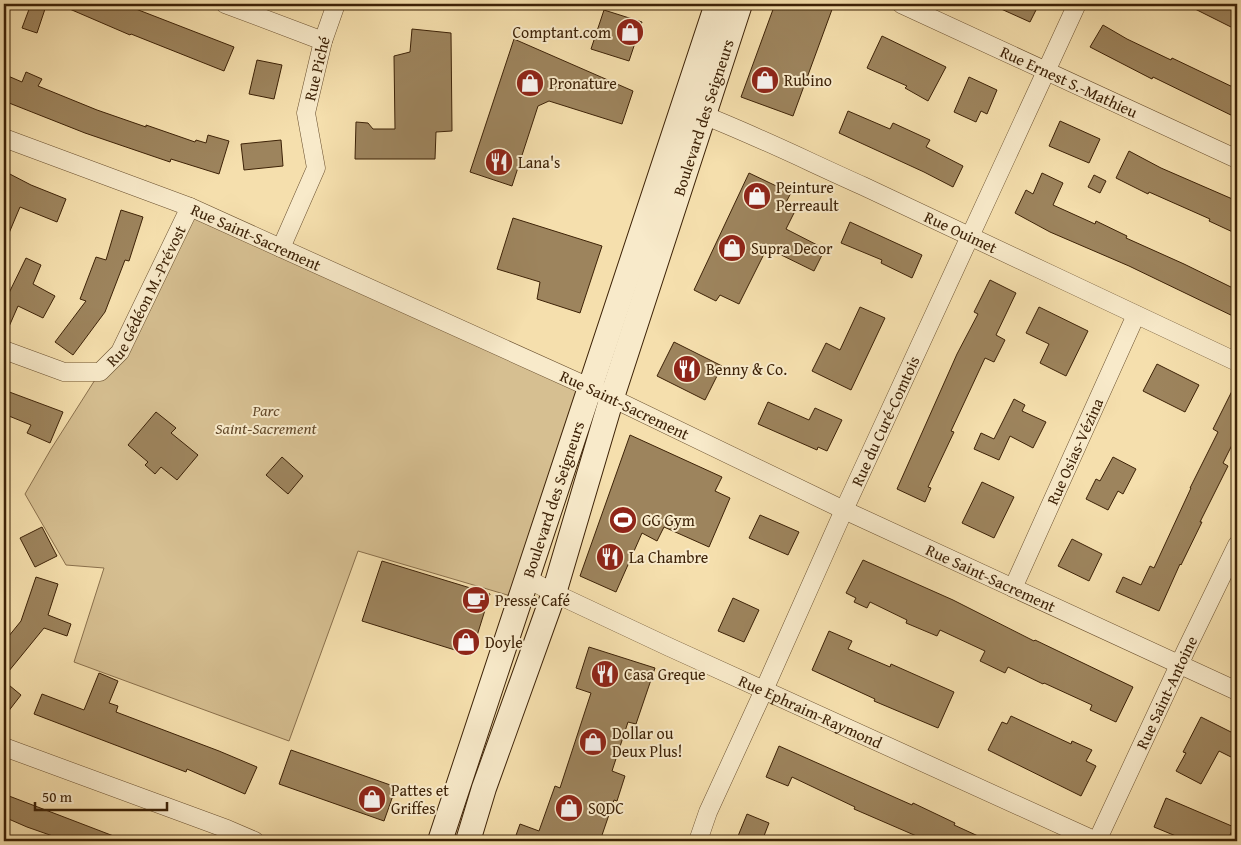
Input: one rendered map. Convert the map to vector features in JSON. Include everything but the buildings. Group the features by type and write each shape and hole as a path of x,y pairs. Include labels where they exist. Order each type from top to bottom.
{"main road":[{"name":"Boulevard des Seigneurs","path":"656,226 682,106 717,4"},
{"name":"Boulevard des Seigneurs","path":"468,841 484,788 554,593 602,392 640,275 656,226 704,115 740,4"},
{"name":"Boulevard des Seigneurs","path":"440,841 528,579 566,459 602,392"}],"street":[{"path":"225,4 323,41"},
{"name":"Rue Piché","path":"281,248 316,168 306,113 323,41 336,4"},
{"name":"Rue Ernest S.-Mathieu","path":"901,4 1237,159"},
{"name":"Rue du Curé-Comtois","path":"698,841 708,812 844,510 1077,4"},
{"name":"Rue Ouimet","path":"682,106 798,156 1237,362"},
{"name":"Rue Saint-Sacrement","path":"4,138 190,207 602,392 844,510 1237,691"},
{"name":"Rue Gédéon M.-Prévost","path":"4,350 64,372 100,372 120,352 190,207"},
{"name":"Rue Osias-Vézina","path":"1013,588 1136,316"},
{"name":"Rue Saint-Antoine","path":"1096,841 1237,545"},
{"name":"Rue Ephraim-Raymond","path":"528,579 554,593 764,690 1096,841"},
{"path":"4,747 224,835 255,841"}],"green space":[{"name":"Parc Saint-Sacrement","path":"190,207 591,388 521,599 358,551 289,741 74,662 104,568 66,565 25,494 100,372"}],"place":[{"name":"Comptant.com","path":"630,32"},
{"name":"Rubino","path":"765,80"},
{"name":"Pronature","path":"530,83"},
{"name":"Lana's","path":"499,162"},
{"name":"Peinture Perreault","path":"757,196"},
{"name":"Supra Decor","path":"732,248"},
{"name":"Benny & Co.","path":"687,369"},
{"name":"GG Gym","path":"623,520"},
{"name":"La Chambre","path":"610,557"},
{"name":"Presse Café","path":"476,600"},
{"name":"Doyle","path":"466,642"},
{"name":"Casa Greque","path":"605,674"},
{"name":"Dollar ou Deux Plus!","path":"593,742"},
{"name":"Pattes et Griffes","path":"372,799"},
{"name":"SQDC","path":"569,808"}]}
